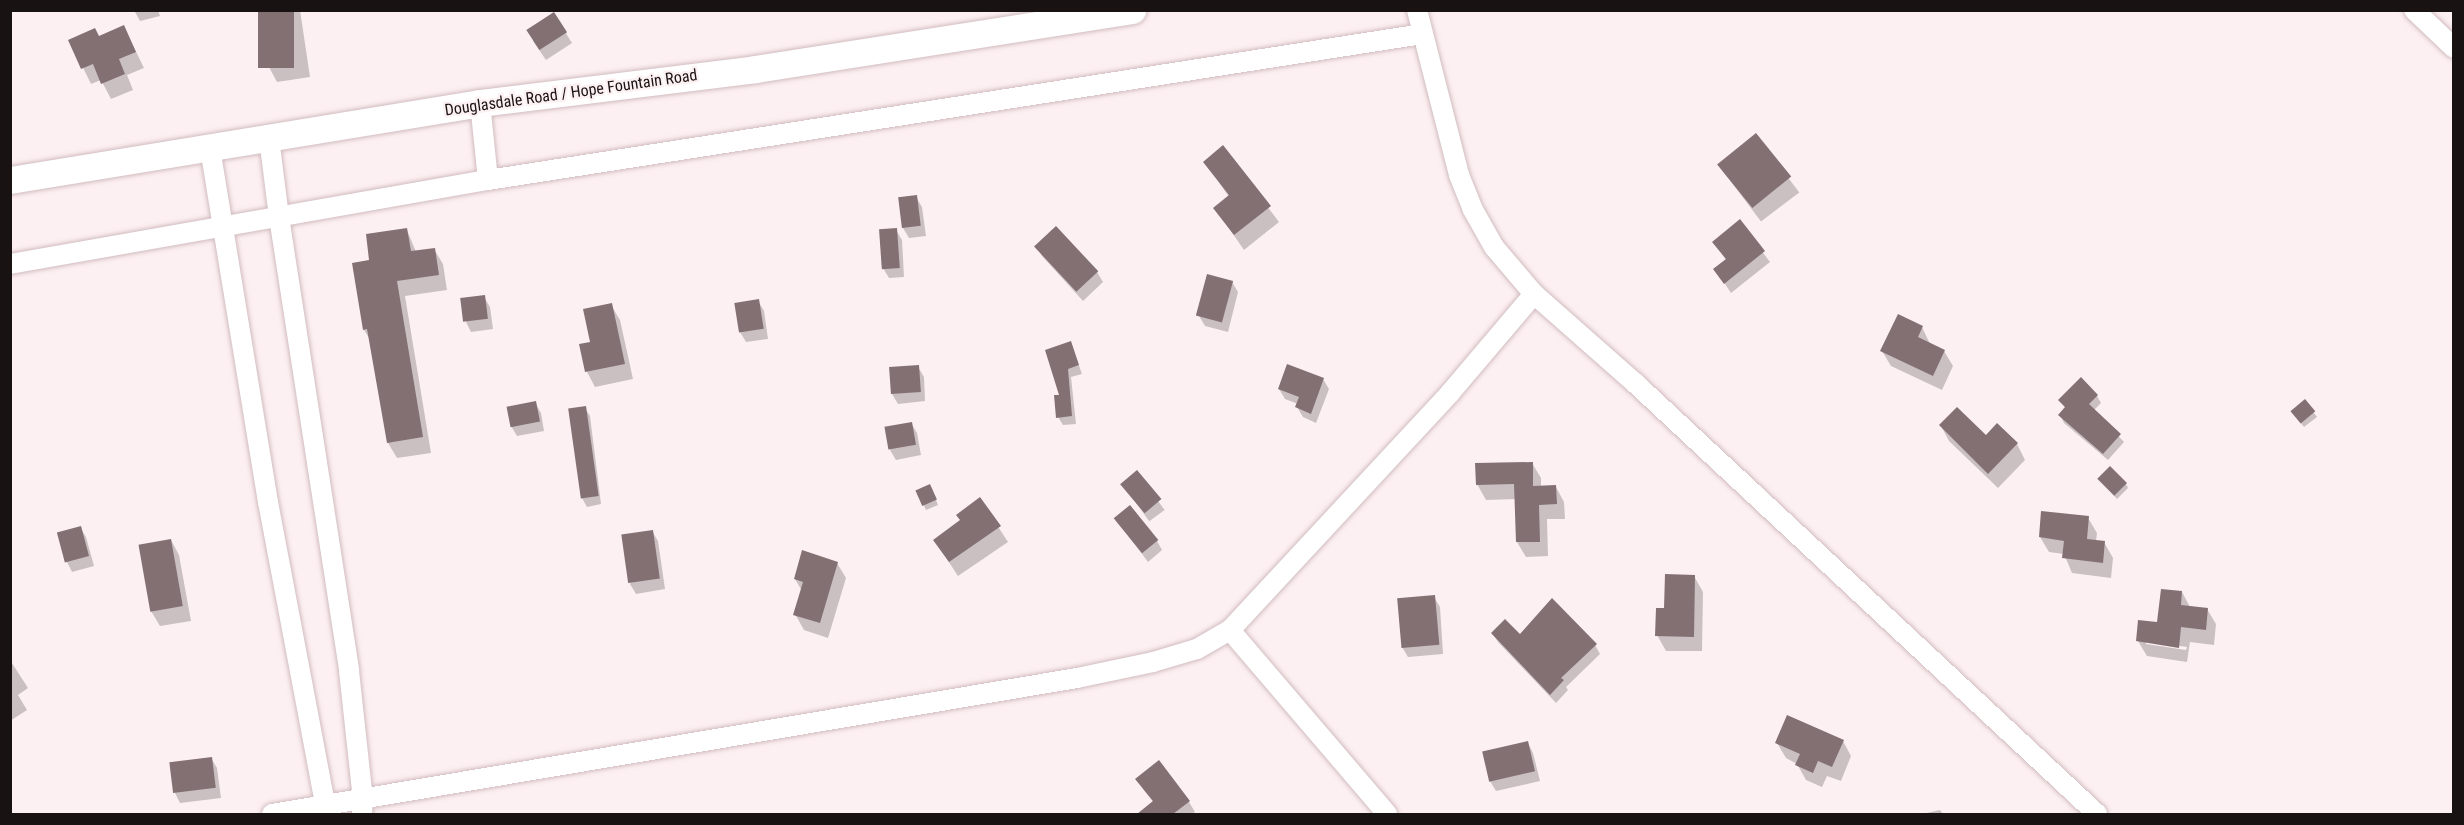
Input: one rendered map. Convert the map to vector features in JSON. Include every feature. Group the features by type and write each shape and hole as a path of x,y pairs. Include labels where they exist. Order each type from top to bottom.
{"main road":[{"name":"Douglasdale Road / Hope Fountain Road","path":"10,180 480,103 755,69 1024,20 1132,10"}],"street":[{"path":"1418,10 1422,34 1459,175 1472,208 1494,247 1534,294 1635,383 2097,814"},
{"path":"2414,10 2454,48"},
{"path":"10,264 488,180 1422,34"},
{"path":"480,103 488,180"},
{"path":"269,138 279,217 349,671 362,807"},
{"path":"210,148 268,502 325,810"},
{"path":"272,814 362,807 1077,678 1177,656 1230,630 1450,393 1534,294"},
{"path":"1230,630 1387,814"}],"building":[{"path":"258,10 294,10 294,68 258,68"},
{"path":"554,12 567,32 539,50 526,30"},
{"path":"124,25 136,52 119,59 125,74 101,84 93,64 81,69 68,40 95,28 99,36"},
{"path":"1756,133 1791,177 1752,208 1717,164"},
{"path":"1223,145 1271,206 1234,235 1213,208 1229,195 1203,162"},
{"path":"917,195 921,226 902,228 898,197"},
{"path":"1740,219 1765,251 1724,284 1713,269 1726,259 1712,242"},
{"path":"1056,226 1098,271 1076,292 1034,246"},
{"path":"407,228 411,251 435,248 439,275 397,281 423,437 387,443 367,329 363,330 352,263 369,260 366,234"},
{"path":"897,228 900,268 882,269 879,229"},
{"path":"1207,274 1233,281 1222,323 1196,316"},
{"path":"485,295 488,319 463,322 460,298"},
{"path":"759,299 764,329 739,333 734,303"},
{"path":"612,303 625,364 585,372 579,344 590,342 583,309"},
{"path":"1898,314 1923,326 1918,337 1945,350 1933,376 1880,351"},
{"path":"1071,341 1079,365 1068,369 1072,416 1056,418 1054,395 1059,395 1045,350"},
{"path":"1287,364 1324,378 1311,414 1295,407 1299,397 1278,389"},
{"path":"919,365 921,392 891,394 889,367"},
{"path":"2081,377 2098,395 2089,404 2121,434 2103,454 2058,415 2065,407 2058,400"},
{"path":"2305,399 2315,411 2301,423 2290,411"},
{"path":"536,401 540,422 511,427 507,407"},
{"path":"586,406 599,496 581,499 568,409"},
{"path":"1957,407 1986,435 1997,423 2018,443 1988,474 1939,425"},
{"path":"912,422 916,445 888,450 884,427"},
{"path":"1533,462 1533,486 1556,485 1557,504 1539,505 1540,542 1516,542 1514,484 1476,485 1475,463"},
{"path":"2110,466 2127,483 2114,496 2097,479"},
{"path":"1137,470 1161,499 1145,513 1120,484"},
{"path":"930,484 937,500 922,506 915,491"},
{"path":"980,497 1001,526 949,562 933,540 960,520 956,515"},
{"path":"1130,505 1158,540 1142,553 1114,518"},
{"path":"2041,511 2089,516 2087,539 2105,541 2103,563 2062,558 2064,541 2039,537"},
{"path":"81,526 89,556 65,562 57,532"},
{"path":"653,530 660,579 628,583 621,534"},
{"path":"171,539 183,606 150,612 139,545"},
{"path":"802,550 838,562 820,623 793,615 803,582 794,579"},
{"path":"1665,574 1695,575 1694,637 1655,636 1656,608 1664,608"},
{"path":"2161,589 2182,591 2181,605 2208,608 2206,630 2181,627 2179,648 2136,641 2138,620 2157,622"},
{"path":"1435,595 1439,645 1402,648 1397,598"},
{"path":"1552,598 1597,644 1561,678 1564,680 1550,695 1491,633 1505,619 1520,634"},
{"path":"1787,715 1844,740 1832,767 1818,761 1813,773 1795,765 1800,754 1775,743"},
{"path":"1528,741 1535,771 1489,782 1482,752"},
{"path":"212,757 216,788 173,793 169,762"},
{"path":"1159,760 1190,801 1173,814 1137,814 1153,801 1135,779"}]}
